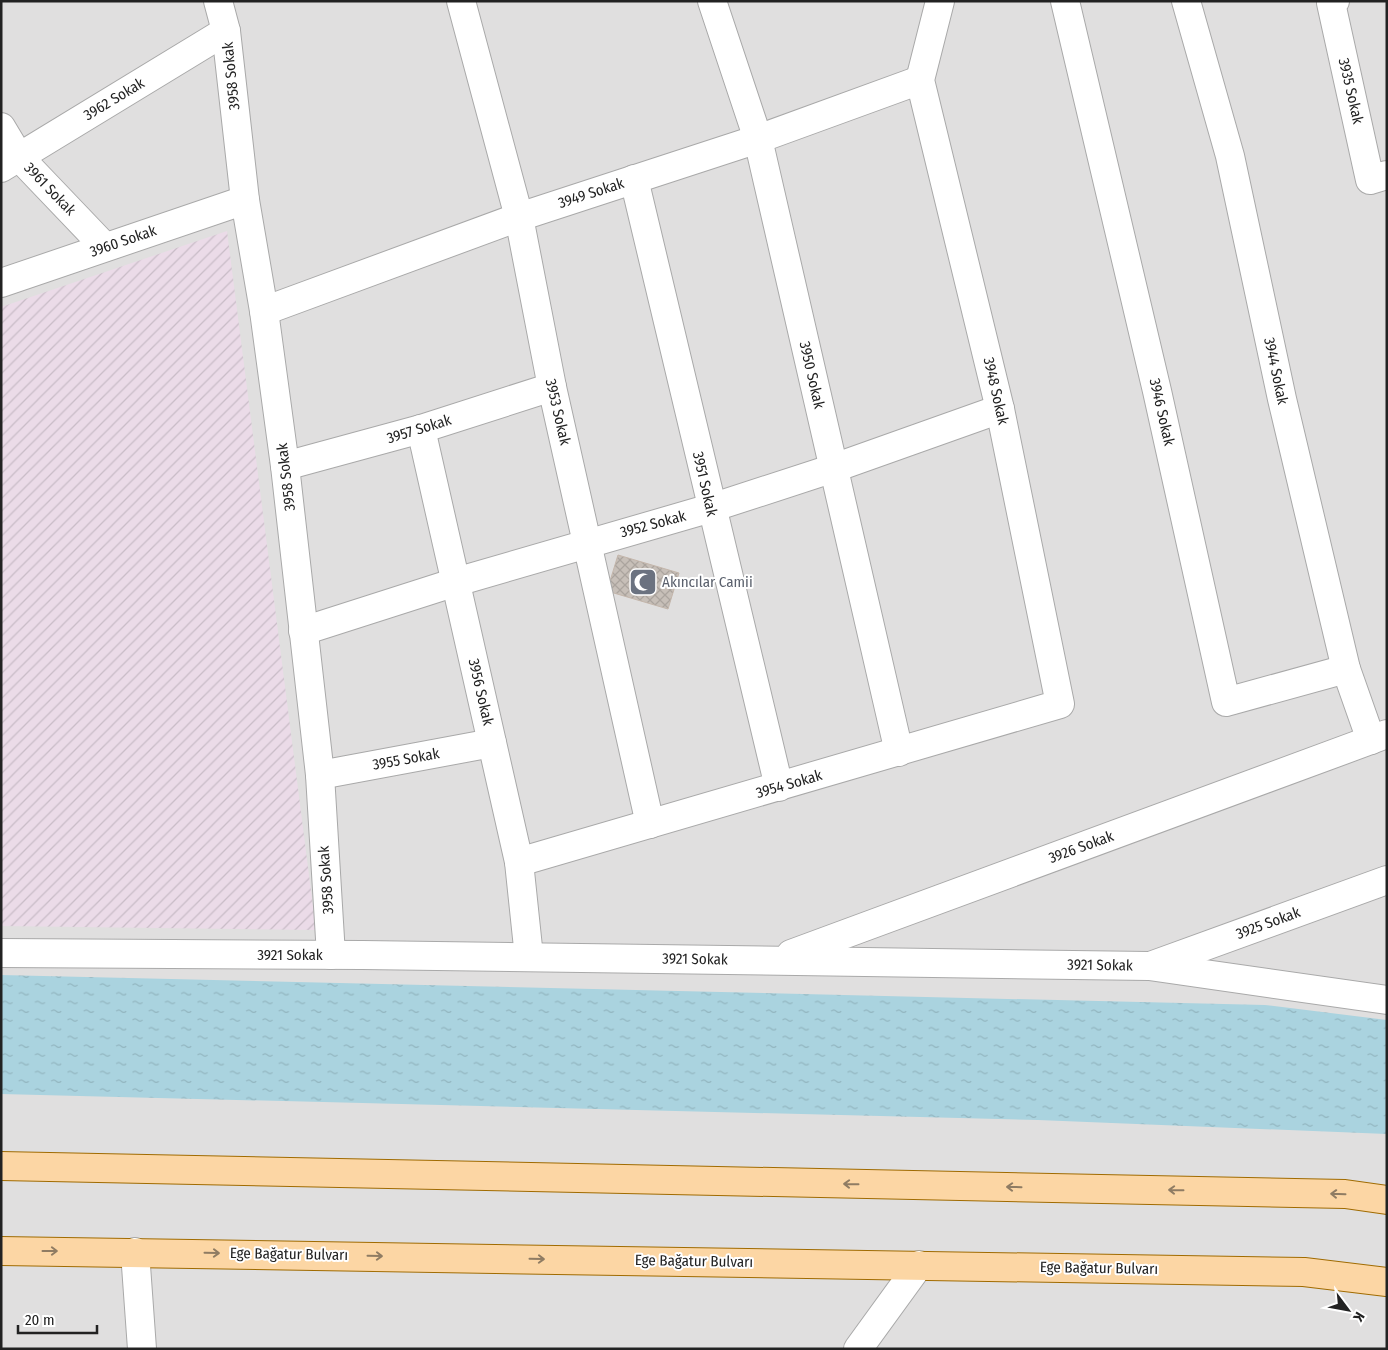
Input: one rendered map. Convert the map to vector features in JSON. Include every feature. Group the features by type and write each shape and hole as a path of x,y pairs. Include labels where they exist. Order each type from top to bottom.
{"main road":[{"path":"1,1166 1336,1193 1387,1200"},
{"name":"Ege Bağatur Bulvarı","path":"1,1251 1304,1272 1387,1282"}],"street":[{"name":"3958 Sokak","path":"218,1 226,31 245,200 264,311 285,466 320,775 331,955"},
{"name":"3953 Sokak","path":"461,1 519,217 552,387 650,824"},
{"name":"3950 Sokak","path":"712,1 758,139 899,752"},
{"path":"920,80 940,1"},
{"name":"3946 Sokak","path":"1065,1 1157,391 1226,702 1346,669"},
{"name":"3944 Sokak","path":"1186,1 1230,156 1282,399 1346,669 1379,737"},
{"name":"3935 Sokak","path":"1333,2 1379,178"},
{"name":"3962 Sokak","path":"10,162 226,31"},
{"name":"3949 Sokak","path":"264,311 519,217 758,139 920,80"},
{"name":"3948 Sokak","path":"920,80 1000,408 1060,704"},
{"name":"3961 Sokak","path":"1,128 10,162 105,246"},
{"name":"3951 Sokak","path":"634,179 779,787"},
{"name":"3960 Sokak","path":"1,283 105,246 245,200"},
{"name":"3957 Sokak","path":"285,466 421,429 552,387"},
{"name":"3952 Sokak","path":"303,631 456,582 711,508 834,468 1000,408"},
{"name":"3956 Sokak","path":"421,429 519,862 529,957"},
{"name":"3954 Sokak","path":"519,862 1060,704"},
{"name":"3926 Sokak","path":"776,960 1379,737"},
{"name":"3955 Sokak","path":"320,775 492,743"},
{"name":"3925 Sokak","path":"1149,966 1387,880"},
{"name":"3921 Sokak","path":"1,953 529,957 1149,966 1387,1000"},
{"path":"135,1252 142,1349"},
{"path":"858,1349 919,1265"}],"shaded area":[{"path":"1,1 1387,1 1387,1349 1,1349"},
{"path":"227,231 316,930 1,926 1,307"}],"water":[{"path":"1,975 1265,1005 1387,1020 1387,1134 1038,1120 1,1094"}],"building":[{"name":"Akıncılar Camii","path":"618,555 679,573 668,609 607,591"}],"place":[{"name":"Akıncılar Camii","path":"643,582"}]}
